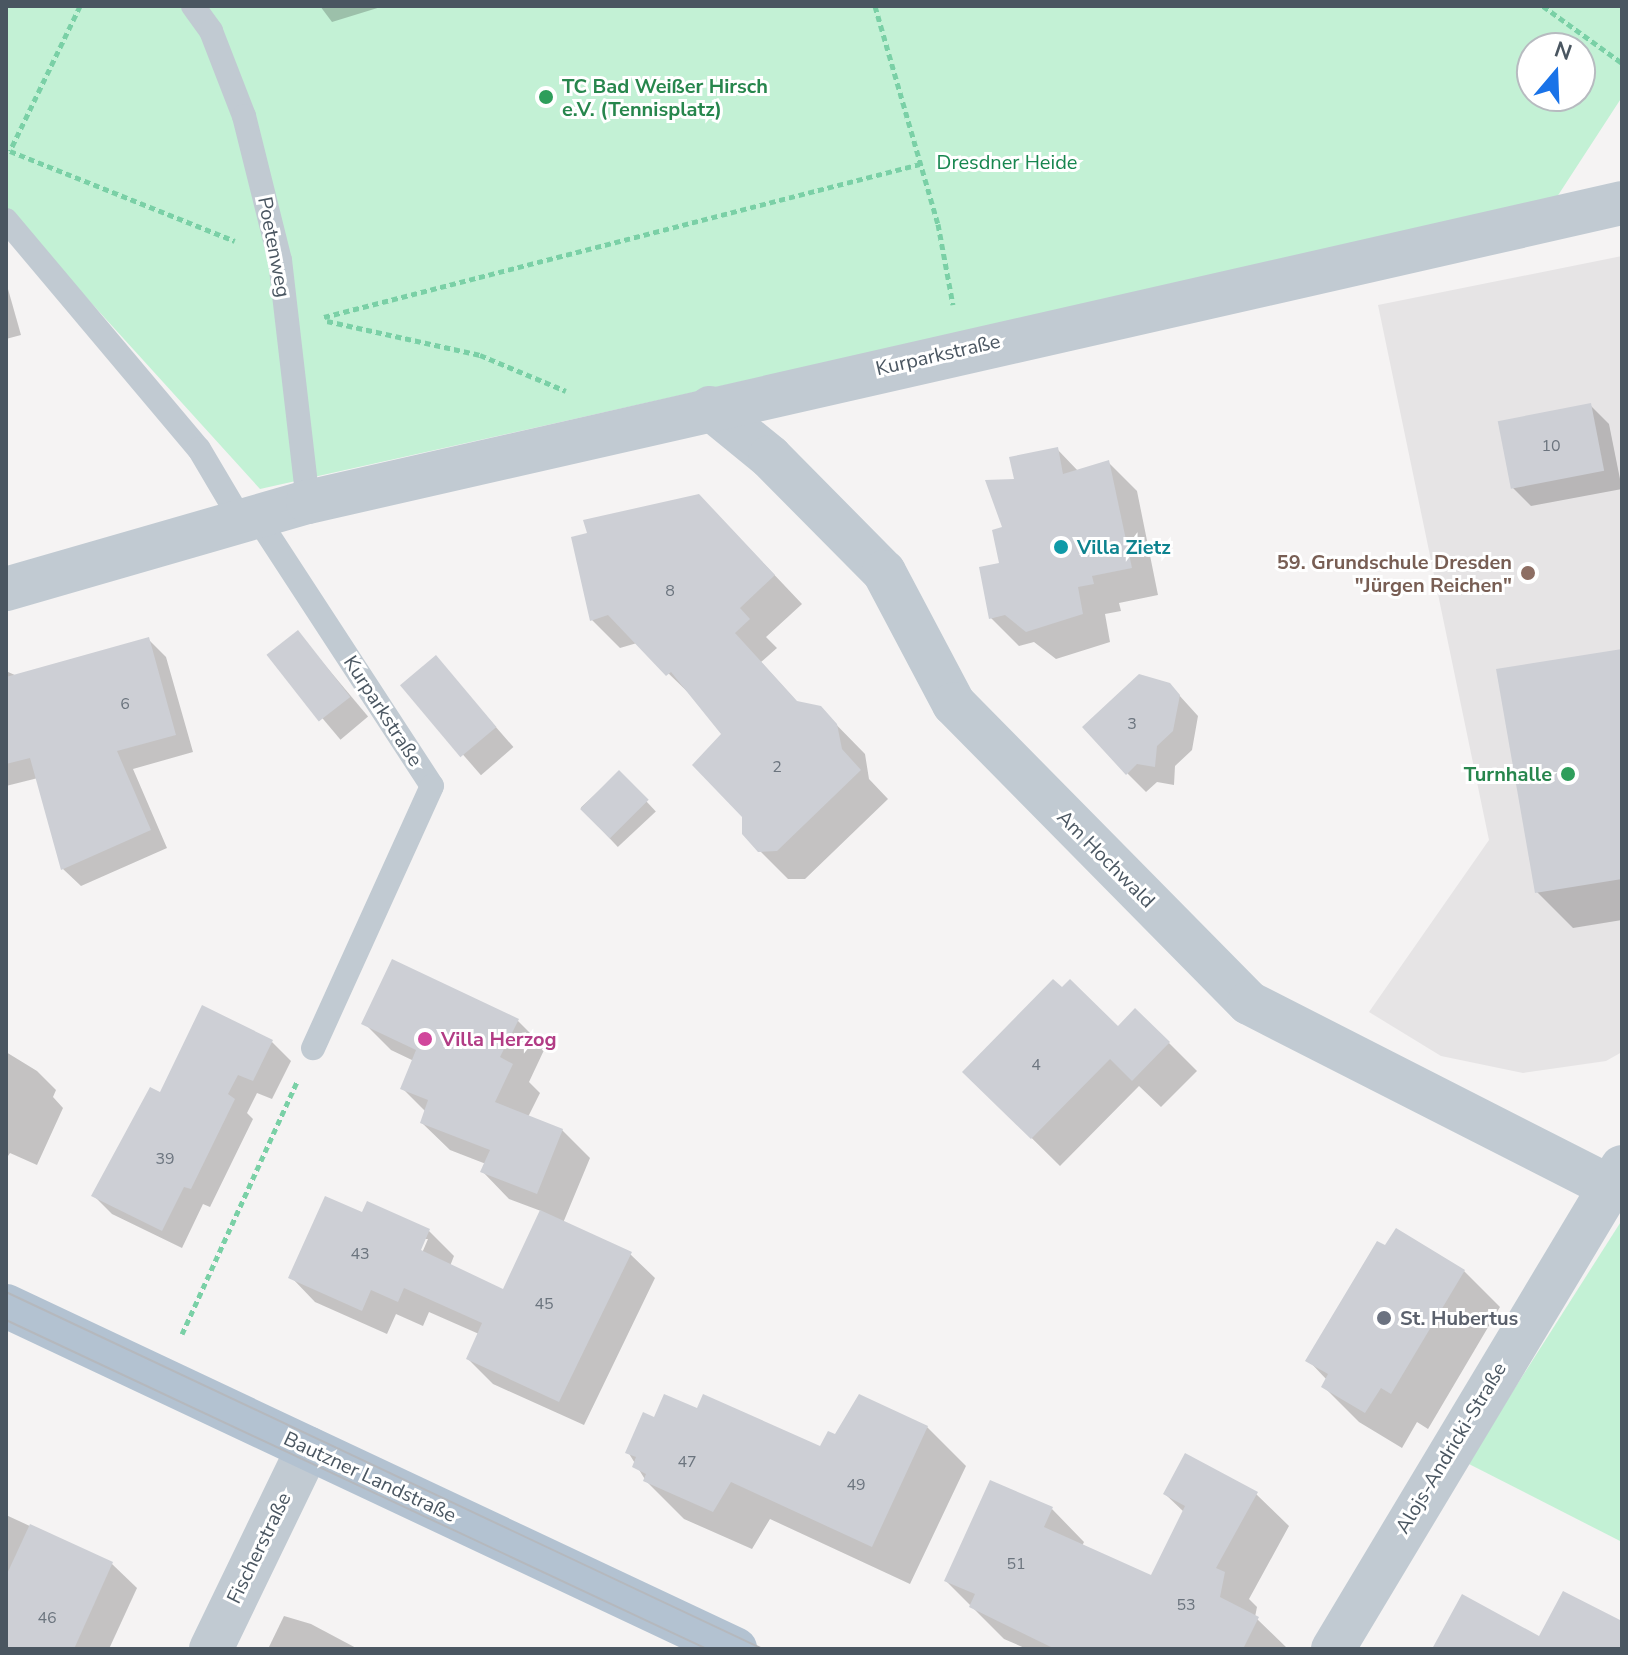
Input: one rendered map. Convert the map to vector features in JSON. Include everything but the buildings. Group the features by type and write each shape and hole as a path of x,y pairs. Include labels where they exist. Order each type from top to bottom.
{"main road":[{"name":"Bautzner Landstraße","path":"6,1306 735,1649"}],"street":[{"name":"Kurparkstraße","path":"6,589 308,502 961,349 1622,203"},
{"name":"Am Hochwald","path":"710,408 770,457 884,572 954,704 1249,1003 1615,1176"},
{"name":"Alojs-Andricki-Straße","path":"1333,1649 1615,1176"},
{"name":"Fischerstraße","path":"211,1649 308,1448"}],"lane":[{"name":"Poetenweg","path":"193,6 211,31 244,116 280,260 308,502"},
{"path":"6,220 199,449 249,518"},
{"name":"Kurparkstraße","path":"249,518 432,786 313,1048"}],"path":[{"path":"80,6 10,151 280,260"},
{"path":"875,6 938,224 961,349"},
{"path":"1543,6 1622,63"},
{"path":"640,423 480,355 317,319 920,164"},
{"path":"161,1379 313,1048"}],"shaded area":[{"name":"59. Grundschule Dresden \"Jürgen Reichen\"","path":"1622,256 1622,1052 1606,1061 1523,1073 1441,1056 1369,1012 1489,840 1378,305"}],"green space":[{"name":"Dresdner Heide","path":"6,6 1622,6 1622,97 1555,200 260,489 6,209"},
{"path":"1622,1220 1622,1542 1467,1463"}],"tram line":[{"path":"6,1292 763,1649"},
{"path":"6,1320 707,1649"}],"place":[{"name":"TC Bad Weißer Hirsch e.V. (Tennisplatz)","path":"546,97"},
{"name":"Villa Zietz","path":"1061,547"},
{"name":"59. Grundschule Dresden \"Jürgen Reichen\"","path":"1528,573"},
{"name":"Turnhalle","path":"1568,774"},
{"name":"Villa Herzog","path":"425,1039"},
{"name":"St. Hubertus","path":"1384,1318"}]}
